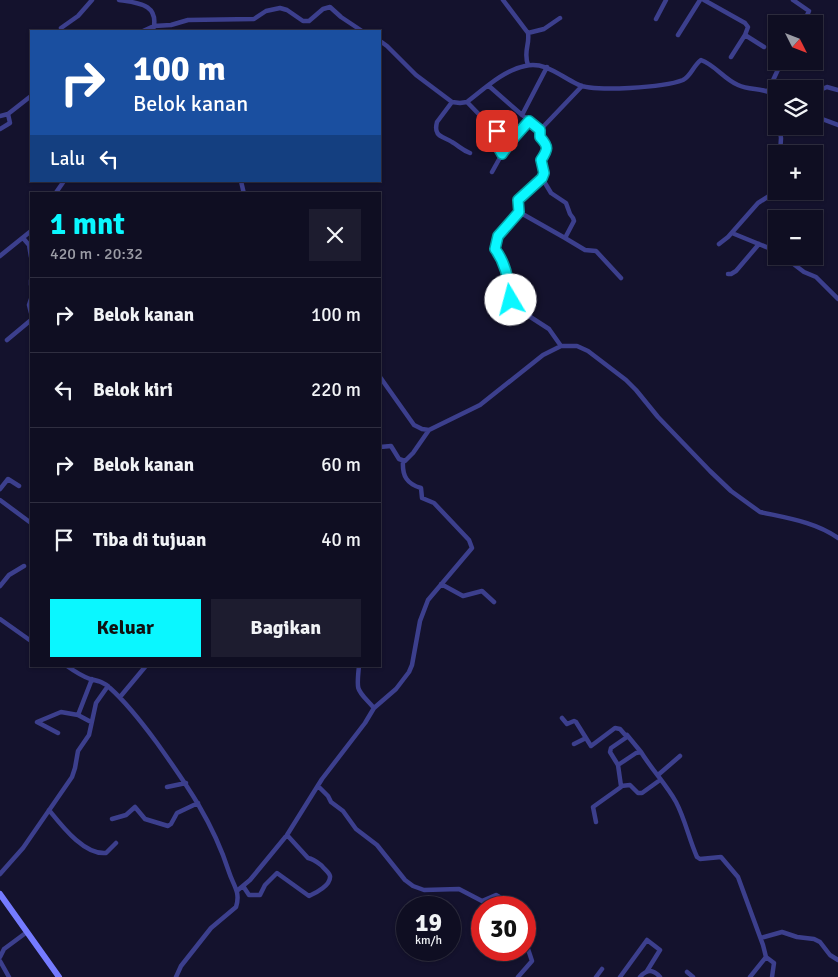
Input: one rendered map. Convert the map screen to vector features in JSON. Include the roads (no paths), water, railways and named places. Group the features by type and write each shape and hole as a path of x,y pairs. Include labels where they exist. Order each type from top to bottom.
{"street":[{"path":"62,28 78,16 92,0"},
{"path":"119,0 147,7 154,15 153,29 188,20 254,19 266,11 280,8 287,10 303,21 309,21 323,9 330,7 360,30"},
{"path":"503,0 528,33 529,38 525,56 528,65"},
{"path":"656,19 666,0"},
{"path":"678,35 700,0"},
{"path":"704,0 745,23 748,30 731,57"},
{"path":"793,0 809,11 807,15"},
{"path":"528,33 544,29 560,18"},
{"path":"745,35 764,46"},
{"path":"381,42 393,51 416,75 452,102 467,102 488,86 518,68 528,65 547,67 582,86 595,88 651,86 685,79 700,60 706,62 736,84 768,91"},
{"path":"522,115 547,67"},
{"path":"488,86 540,130"},
{"path":"561,346 549,329 515,307 511,300 510,283 506,270 501,257 495,249 498,236 519,212 518,200 542,178 544,173 541,160 546,154 547,146 545,140 540,137 540,130 582,86"},
{"path":"823,89 827,87 838,90"},
{"path":"0,116 8,114 30,97"},
{"path":"452,102 437,122 437,130 442,138 470,152"},
{"path":"467,102 499,133 502,138 498,147 502,154"},
{"path":"0,129 10,123 8,114"},
{"path":"823,119 838,125"},
{"path":"492,172 512,140 529,121"},
{"path":"542,178 552,193 566,203 570,214 574,218 565,238"},
{"path":"719,244 732,233 758,203 768,197"},
{"path":"519,212 585,250 596,251 621,278"},
{"path":"0,256 30,232"},
{"path":"732,233 768,248"},
{"path":"23,238 28,245 30,254"},
{"path":"728,274 736,271 759,244"},
{"path":"795,265 804,272 816,277 838,299"},
{"path":"7,340 30,321"},
{"path":"381,379 414,424 422,430 429,430 480,405 526,368 561,346 577,346 588,351 626,380 658,417 710,471 731,491 755,509 760,512 816,525 828,530 838,538"},
{"path":"403,461 414,453 429,430"},
{"path":"381,447 391,446 397,457 403,461"},
{"path":"238,890 287,835 318,786 374,708 396,689 411,668 420,621 428,600 471,550 471,542 434,502 422,498 420,488 410,485 403,469 403,461"},
{"path":"0,489 8,478 19,486"},
{"path":"0,500 30,522"},
{"path":"0,586 9,575 24,566"},
{"path":"441,584 463,596 482,591 494,602"},
{"path":"0,619 30,640"},
{"path":"68,667 92,679 101,681 108,686 120,697 145,727 186,783 198,803 223,852 229,873 238,890 236,907 211,928 181,966 176,977"},
{"path":"120,697 145,667"},
{"path":"359,667 358,690 361,696 374,708"},
{"path":"78,715 92,679"},
{"path":"0,874 15,858 74,772 77,753 86,740 96,703 108,686"},
{"path":"58,733 37,722 61,712 78,715 91,722"},
{"path":"562,718 567,724 575,721 591,746 616,727 641,752 651,769 665,784 676,803 696,857 700,859 721,858 736,875 761,938 766,956 775,965 772,977"},
{"path":"621,787 618,765 610,754 610,750 627,736"},
{"path":"574,744 586,738"},
{"path":"618,765 636,753 641,752"},
{"path":"596,822 592,811 594,806 621,787 630,785 638,793 641,793 680,756"},
{"path":"166,787 186,783"},
{"path":"318,786 331,802 343,812 356,829 377,845 413,886 424,890 459,889 472,896"},
{"path":"112,819 126,815 135,807 145,819 168,826 176,813 198,803"},
{"path":"49,810 71,836 94,852 106,853 116,843"},
{"path":"243,886 249,895 260,895 265,885 277,873 309,896 327,883 330,877 329,873 313,858 308,858 287,835"},
{"path":"0,894 59,977"},
{"path":"0,957 4,949 27,932"},
{"path":"761,938 782,932 797,937 814,938 820,942 830,955 838,960"},
{"path":"620,977 647,940 660,950 647,971 640,977"},
{"path":"750,977 766,956"},
{"path":"0,961 9,977"},
{"path":"518,977 532,961"},
{"path":"596,977 602,969"},
{"path":"647,971 656,972 660,977"},
{"path":"687,972 692,977"}]}
